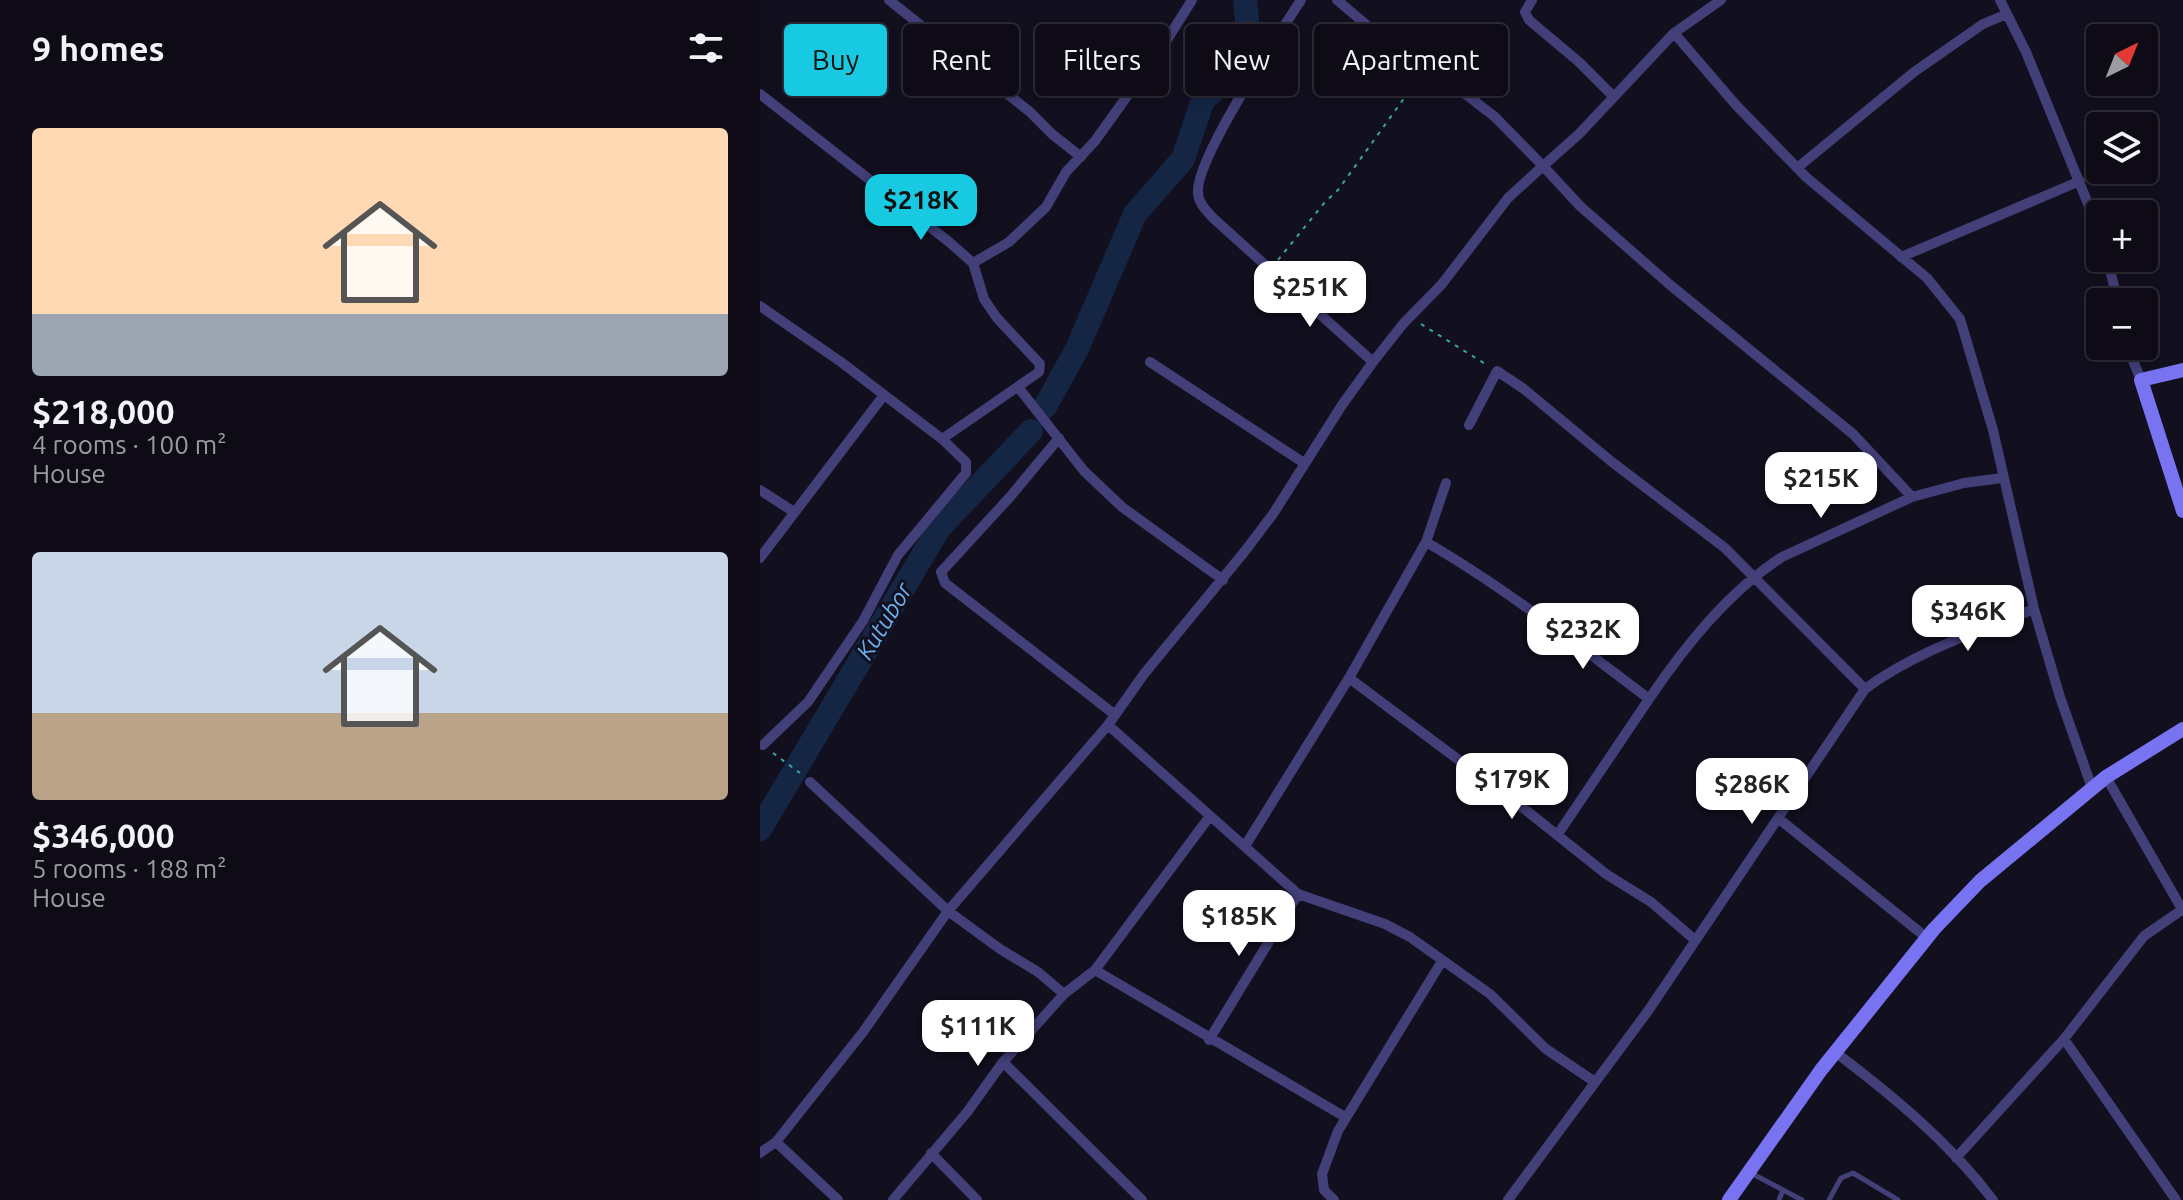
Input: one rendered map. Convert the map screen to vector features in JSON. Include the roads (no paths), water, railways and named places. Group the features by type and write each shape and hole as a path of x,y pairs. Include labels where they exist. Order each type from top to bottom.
{"street":[{"path":"889,0 1030,112 1081,157"},
{"path":"973,263 1022,231 1046,207 1066,172 1095,141 1192,0"},
{"path":"1301,0 1202,168 1198,192 1202,206 1213,218 1373,362"},
{"path":"1337,0 1395,49 1495,117 1580,206 1669,284 1853,434 1912,497"},
{"path":"1532,0 1525,12 1529,20 1579,62 1613,96"},
{"path":"760,1153 776,1142 863,1032 948,911 1111,720 1160,654 1223,580 1273,514 1373,362 1442,284 1508,198 1579,134 1674,33 1721,0"},
{"path":"2000,0 2026,52 2087,200"},
{"path":"1797,168 1914,72 1983,24 2007,14"},
{"path":"1674,33 1736,105 1797,168 1927,278 1960,319 1993,430 2034,609 2092,788"},
{"path":"760,94 973,263 984,299 997,318 1040,364 1039,372 942,439"},
{"path":"1901,257 2080,181"},
{"path":"760,306 884,395 942,439 966,462 966,473 898,555 863,621 808,702 764,746"},
{"path":"2133,360 2183,511"},
{"path":"1150,362 1304,463"},
{"path":"2141,380 2183,370"},
{"path":"1469,425 1497,371 1725,548 1865,689"},
{"path":"1018,387 1084,471 1122,507 1223,580"},
{"path":"760,558 884,395"},
{"path":"1059,438 941,572 945,583 1111,720 1210,816 1298,894 1385,924 1410,937 1490,994 1546,1049 1595,1082"},
{"path":"1558,834 1693,638 1754,578 1782,557 1912,497 1964,483 2002,478"},
{"path":"1245,846 1349,678 1426,542 1446,483"},
{"path":"760,490 794,512"},
{"path":"1426,542 1484,578 1649,699"},
{"path":"1508,1200 1648,1011 1865,689 1944,644 2034,609"},
{"path":"1349,678 1558,834 1606,874 1651,902 1695,940"},
{"path":"1729,1200 1835,1052 1927,938 1980,881 2106,777 2183,729"},
{"path":"1956,1158 2064,1039 2144,936 2183,910 2106,777"},
{"path":"810,782 948,911 1038,972 1064,994"},
{"path":"893,1200 968,1111 1003,1062 1064,994 1095,970 1210,816"},
{"path":"1779,819 1927,938"},
{"path":"1209,1040 1298,894"},
{"path":"1334,1200 1324,1190 1322,1174 1345,1117 1442,961"},
{"path":"1095,970 1209,1040 1345,1117"},
{"path":"2064,1039 2176,1200"},
{"path":"1835,1052 1892,1095 1956,1158 1993,1200"},
{"path":"1003,1062 1142,1200"},
{"path":"776,1142 838,1200"},
{"path":"931,1153 977,1200"}],"lane":[{"path":"1749,1171 1802,1200"},
{"path":"1829,1200 1841,1178 1853,1173 1898,1200"},
{"path":"1779,1200 1783,1190"}],"waterway":[{"name":"Kutubor","path":"1045,407 1077,349 1135,214 1183,159 1203,100 1251,58 1245,0"},
{"name":"Kutubor","path":"760,829 939,528 1031,431"}]}
